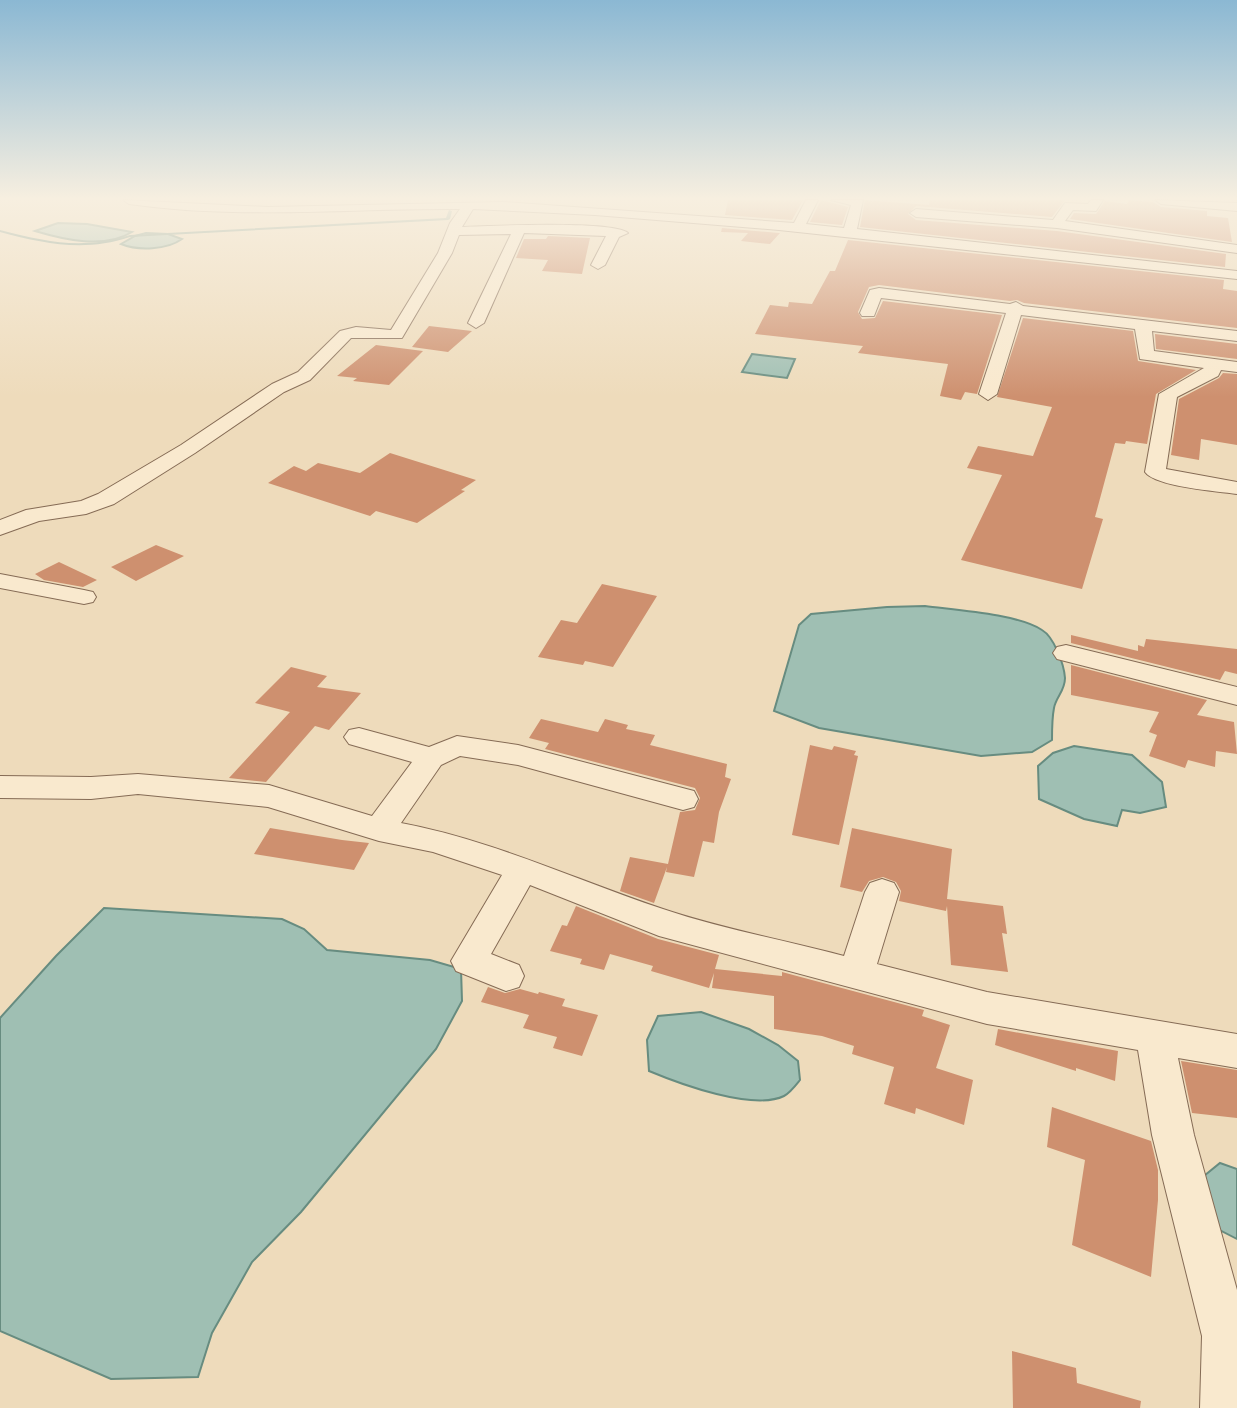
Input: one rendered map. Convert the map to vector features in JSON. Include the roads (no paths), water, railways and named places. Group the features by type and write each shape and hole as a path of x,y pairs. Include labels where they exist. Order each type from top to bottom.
{"street":[{"path":"0,528 34,515 86,508 106,499 188,449 278,388 304,376 346,334 356,332 396,335 436,266"},
{"path":"476,323 502,266"},
{"path":"1101,266 1237,275"},
{"path":"868,313 875,293 880,293 1016,307 1237,337"},
{"path":"988,394 1016,307"},
{"path":"1143,323 1146,355 1237,367"},
{"path":"1213,364 1212,372 1168,394 1155,471 1165,476 1237,488"},
{"path":"0,581 84,597"},
{"path":"1066,653 1237,696"},
{"path":"359,737 431,758"},
{"path":"379,830 431,758 457,746 518,755 683,799"},
{"path":"0,787 91,788 138,784 269,796 379,830 435,841 523,869 659,922 987,1008 1237,1051"},
{"path":"506,976 469,961 523,869"},
{"path":"856,973 882,892"},
{"path":"1155,1036 1173,1135 1226,1336 1225,1408"}]}
